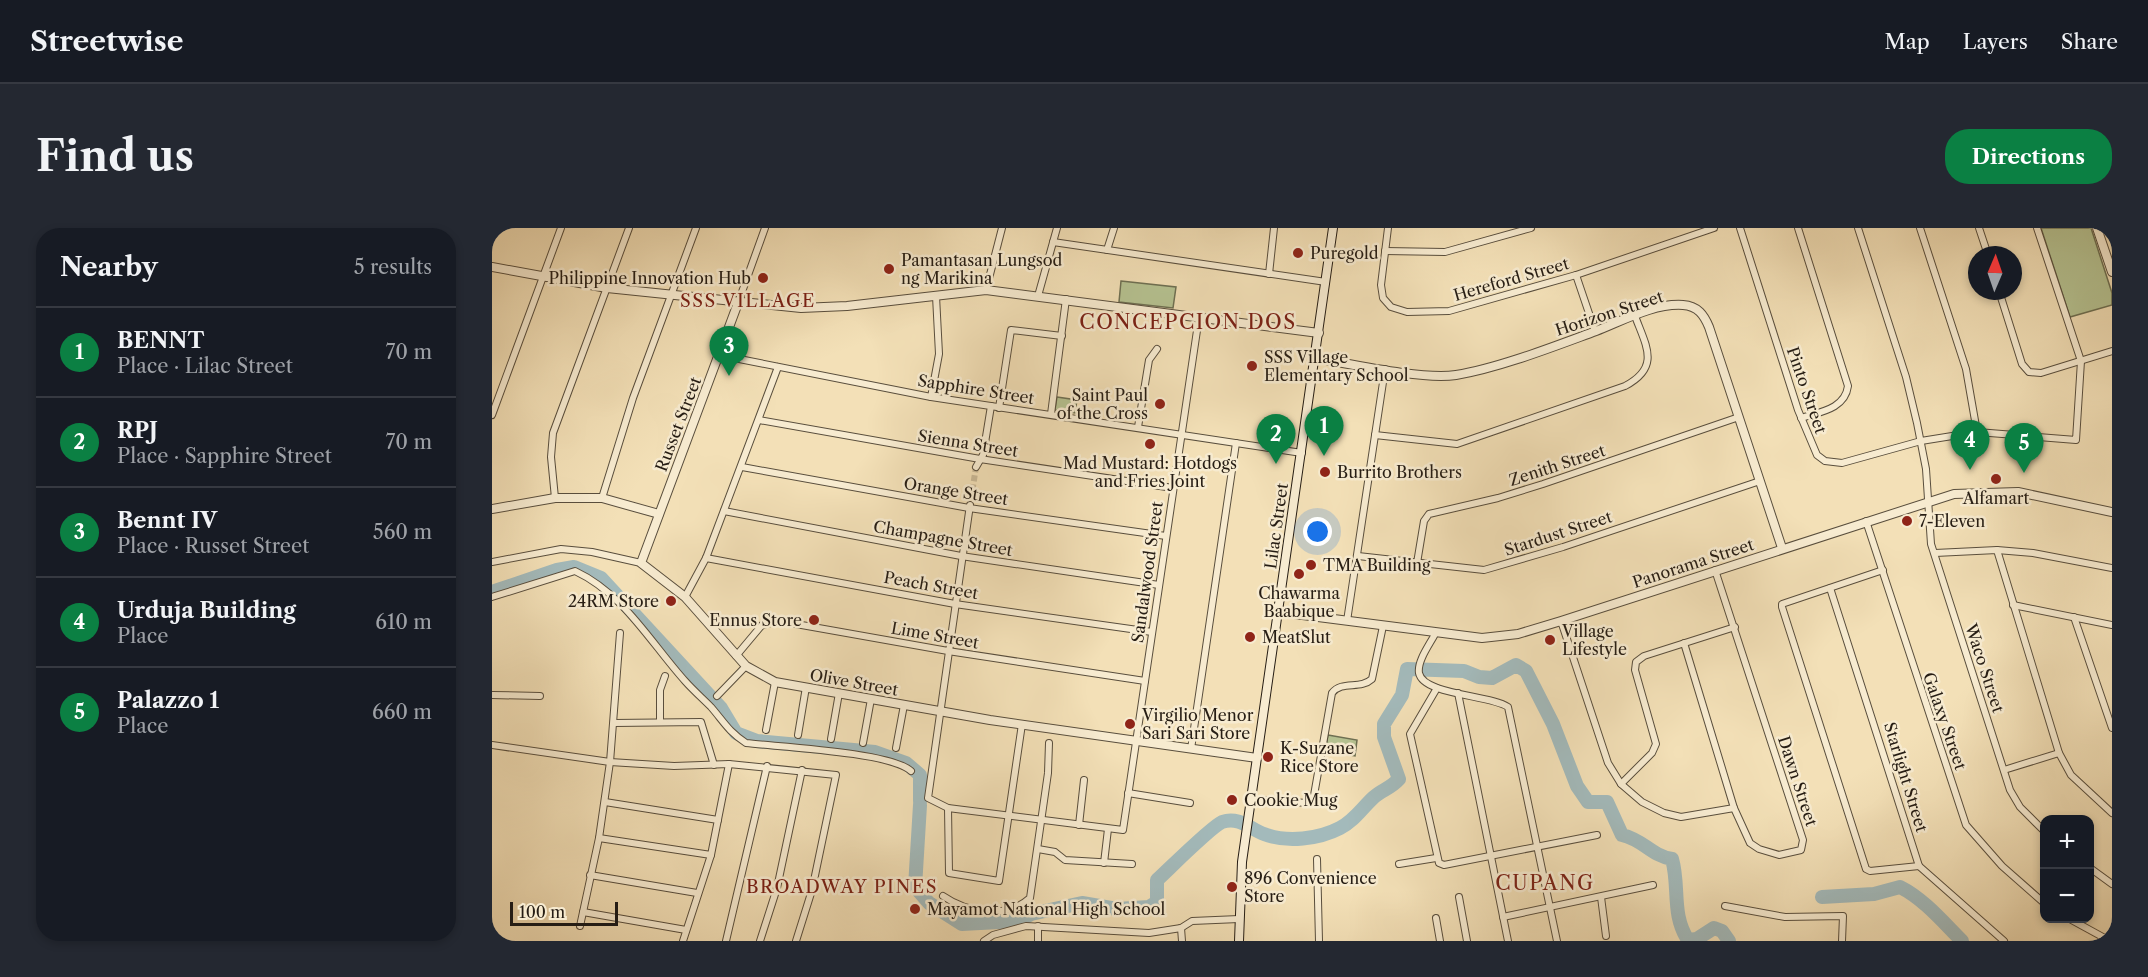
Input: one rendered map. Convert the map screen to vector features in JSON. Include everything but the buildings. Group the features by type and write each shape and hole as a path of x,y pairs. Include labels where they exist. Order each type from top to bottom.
{"main road":[{"name":"Lilac Street","path":"1239,941 1249,815 1333,228"}],"street":[{"path":"492,233 494,228"},
{"path":"492,415 561,228"},
{"path":"555,498 551,457 553,433 629,228"},
{"path":"602,498 633,398 696,228"},
{"name":"Russet Street","path":"641,563 765,228"},
{"path":"986,290 1002,228"},
{"path":"1038,296 1057,228"},
{"path":"1107,250 1114,228"},
{"path":"1269,274 1274,228"},
{"name":"Hereford Street","path":"1388,228 1381,285 1383,298 1391,306 1407,312 1437,313 1468,307 1576,274 1714,228"},
{"path":"1385,251 1445,252 1531,228"},
{"name":"Pinto Street","path":"1740,228 1801,418 1817,456 1834,464 1858,461 1921,441 1977,432 2076,440 2080,362"},
{"path":"1798,228 1848,386 1845,396 1837,405 1801,418"},
{"name":"Waco Street","path":"1858,228 1906,377 1921,441 1935,553 2010,790 2020,807 2040,827"},
{"path":"1920,228 1966,369 1977,432"},
{"path":"1979,228 1985,246"},
{"path":"2037,228 2080,362"},
{"path":"2097,228 2112,272"},
{"path":"1053,242 1326,282"},
{"path":"492,267 607,288 802,308 986,290 1319,333"},
{"path":"1576,274 1595,331"},
{"path":"931,397 939,354 936,296"},
{"path":"1051,414 1066,299"},
{"path":"2002,300 2025,369 2033,374 2112,351"},
{"name":"Horizon Street","path":"1315,358 1385,369 1456,375 1635,316 1682,305 1699,310 1709,327 1782,548"},
{"path":"1375,435 1457,444 1625,386 1640,378 1648,365 1648,353 1635,316"},
{"name":"Sandalwood Street","path":"1108,829 1123,830 1199,317"},
{"path":"999,408 1011,330 1062,336"},
{"path":"1138,427 1149,360 1157,349"},
{"name":"Sapphire Street","path":"718,355 931,397 1302,453"},
{"path":"685,597 706,558 778,367"},
{"path":"1347,621 1385,369"},
{"path":"976,467 980,459 991,406"},
{"name":"Zenith Street","path":"1417,563 1424,521 1429,514 1498,498 1543,484 1739,417"},
{"name":"Sienna Street","path":"759,420 980,459 1173,488"},
{"path":"1191,749 1236,443"},
{"name":"Orange Street","path":"742,467 969,506 1166,536"},
{"name":"Stardust Street","path":"1358,556 1469,569 1498,567 1760,481"},
{"name":"Panorama Street","path":"1279,612 1435,634 1501,637 1562,621 1866,520 1954,494 2018,492 2112,512"},
{"path":"492,509 555,498 602,498 659,514"},
{"path":"969,506 960,556 928,798 948,808 1108,829 1104,863"},
{"name":"Champagne Street","path":"724,511 960,556 1159,585"},
{"name":"Galaxy Street","path":"1866,520 1966,825 2002,866 2040,899"},
{"name":"Olive Street","path":"492,562 561,549 592,552 641,563 685,597 747,666 775,682 939,711 1257,758"},
{"path":"1935,553 1997,550 2033,553 2112,568"},
{"path":"1997,550 2059,753 2071,775 2112,813"},
{"name":"Peach Street","path":"706,558 955,604 1152,632"},
{"name":"Dawn Street","path":"1684,643 1734,807 1750,843 1759,849 1779,855 1796,853 1803,848 1803,840 1715,570"},
{"path":"1882,570 1782,606 1866,869 1870,871 1919,866 2004,941"},
{"path":"492,597 575,571 592,579 610,592 684,680 712,708 728,731 746,743 878,757 904,764 911,771"},
{"name":"Starlight Street","path":"1830,588 1919,866"},
{"path":"2013,605 2112,625"},
{"path":"2074,617 2112,728"},
{"name":"Lime Street","path":"736,656 762,625 779,621 948,651 1145,681"},
{"path":"1562,621 1608,763 1621,784 1652,808 1681,817 1734,807"},
{"path":"1262,800 1307,803 1313,801 1332,693 1338,686 1365,684 1372,679 1383,626"},
{"path":"1621,784 1652,753 1656,744 1635,670 1636,662 1684,643 1735,627"},
{"path":"580,926 605,802 614,723 620,633"},
{"path":"1435,634 1420,663 1419,671 1423,680 1437,688 1508,707 1557,941"},
{"path":"717,696 747,666"},
{"path":"660,722 660,690 665,676"},
{"path":"766,730 775,682"},
{"path":"798,735 806,687"},
{"path":"1437,688 1410,734 1437,861"},
{"path":"831,739 839,693"},
{"path":"1458,693 1508,941"},
{"path":"492,695 540,696"},
{"path":"863,743 871,699"},
{"path":"896,748 904,705"},
{"path":"614,723 701,722 714,765"},
{"path":"948,808 949,873 999,881 1022,724"},
{"path":"943,896 961,908 989,912 1023,903 1030,898 1048,773 1049,743"},
{"path":"492,745 610,762 674,766 729,764 767,766 836,775 812,890 796,941"},
{"path":"2004,770 2059,753"},
{"path":"684,941 697,893 711,855 729,764"},
{"path":"726,941 767,766"},
{"path":"760,941 777,888 802,770"},
{"path":"1079,825 1084,780"},
{"path":"1128,793 1190,803"},
{"path":"605,802 718,820"},
{"path":"1399,864 1437,861 1444,865 1597,835"},
{"path":"599,838 711,855"},
{"path":"1038,849 1054,852 1065,860 1132,864"},
{"path":"1317,859 1319,941"},
{"path":"2091,869 2112,884"},
{"path":"590,875 697,893"},
{"path":"1503,917 1550,904 1601,897 1653,885"},
{"path":"1459,897 1467,941"},
{"path":"1601,897 1606,936"},
{"path":"1725,906 1785,917 1843,916 1842,941"},
{"path":"582,912 686,930"},
{"path":"1436,918 1440,941"},
{"path":"984,941 1026,926 1149,933 1181,928 1192,921 1239,919"},
{"path":"2076,923 2110,941"},
{"path":"1038,926 1038,941"},
{"path":"1181,928 1182,941"},
{"path":"1146,941 1149,933"}],"green space":[{"path":"2041,228 2091,228 2112,293 2112,305 2070,317"},
{"path":"1121,281 1176,287 1173,308 1119,302"},
{"path":"1057,397 1077,400 1075,413 1055,410"},
{"path":"1328,735 1357,740 1355,756 1325,751"}],"waterway":[{"path":"492,592 557,570 574,567 601,578 721,708 736,733 757,741 875,752 906,763 920,775 920,801"},
{"path":"920,805 915,887 929,903 962,924 1018,921 1031,914 1082,903 1117,909 1149,907 1157,902 1157,880 1222,822 1239,822 1273,837 1293,839 1323,835 1345,825 1374,797 1396,782 1399,779 1384,737 1384,724 1402,695 1407,669 1464,671 1479,677 1492,678 1516,665 1526,671 1553,724 1577,786 1588,802 1607,802 1622,835 1672,859 1679,920 1688,940 1697,939 1714,928 1722,931 1729,941"},
{"path":"1822,897 1874,894 1900,887 1925,904 1962,941"}],"tunnel":[{"path":"971,499 976,467"}],"place":[{"name":"Puregold","path":"1298,253"},
{"name":"Pamantasan Lungsod ng Marikina","path":"889,269"},
{"name":"Philippine Innovation Hub","path":"763,278"},
{"name":"SSS Village Elementary School","path":"1252,366"},
{"name":"Bennt IV","path":"729,376"},
{"name":"Saint Paul of the Cross","path":"1160,404"},
{"name":"Mad Mustard: Hotdogs and Fries Joint","path":"1150,444"},
{"name":"BENNT","path":"1324,456"},
{"name":"RPJ","path":"1276,464"},
{"name":"Urduja Building","path":"1970,470"},
{"name":"Burrito Brothers","path":"1325,472"},
{"name":"Palazzo 1","path":"2024,473"},
{"name":"Alfamart","path":"1996,479"},
{"name":"7-Eleven","path":"1907,521"},
{"name":"TMA Building","path":"1311,565"},
{"name":"Chawarma Baabique","path":"1299,574"},
{"name":"24RM Store","path":"671,601"},
{"name":"Ennus Store","path":"814,620"},
{"name":"MeatSlut","path":"1250,637"},
{"name":"Village Lifestyle","path":"1550,640"},
{"name":"Virgilio Menor Sari Sari Store","path":"1130,724"},
{"name":"K-Suzane Rice Store","path":"1268,757"},
{"name":"Cookie Mug","path":"1232,800"},
{"name":"896 Convenience Store","path":"1232,887"},
{"name":"Mayamot National High School","path":"915,909"}],"district":[{"name":"SSS VILLAGE","path":"748,301"},
{"name":"CONCEPCION DOS","path":"1188,322"},
{"name":"CUPANG","path":"1545,883"},
{"name":"BROADWAY PINES","path":"842,887"}]}
